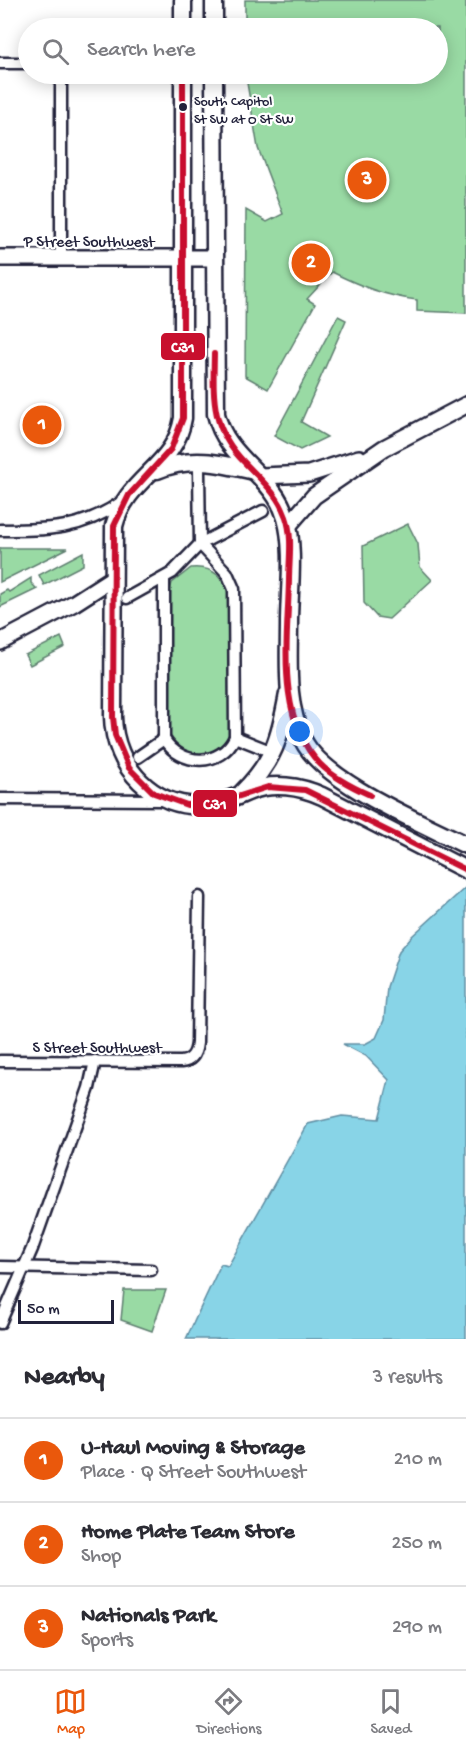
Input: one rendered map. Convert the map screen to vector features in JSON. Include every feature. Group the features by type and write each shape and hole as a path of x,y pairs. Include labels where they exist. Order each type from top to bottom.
{"main road":[{"path":"183,0 183,18"},
{"path":"214,0 214,18"},
{"path":"183,84 182,424 173,448 124,501 114,526 114,737 121,756 133,775 148,789 166,800 184,805 205,806 269,786 303,789 322,796 466,870"},
{"path":"214,84 216,414 220,429 229,444 258,474 280,502 288,526 289,688 281,734 274,753 261,772 239,796"},
{"path":"148,473 172,464 199,460 258,474"},
{"path":"289,688 300,735 314,758 336,777 466,845"}],"street":[{"path":"0,63 18,63"},
{"path":"61,84 61,258"},
{"name":"P Street Southwest","path":"0,258 214,258"},
{"path":"288,526 321,491 384,448 466,405"},
{"path":"258,474 309,474 384,448"},
{"path":"164,580 165,739 180,755 203,761 223,752 234,737 234,590 227,573 200,544 199,470"},
{"path":"0,530 66,528 98,516 124,501"},
{"path":"127,598 164,580 200,544 263,511"},
{"path":"0,642 74,603 113,579"},
{"path":"234,737 265,749"},
{"path":"138,757 165,739"},
{"path":"0,799 166,800"},
{"name":"S Street Southwest","path":"0,1060 181,1062 193,1056 197,1043 199,897"},
{"path":"0,1323 24,1268 90,1088 95,1061"},
{"path":"0,1267 151,1270"}],"green space":[{"path":"245,0 466,0 466,313 417,311 417,300 373,290 332,272 307,299 315,304 268,389 245,376 246,210 267,222 283,214 258,148 247,84 448,84 448,18 245,18"},
{"path":"338,316 346,320 301,422 327,437 300,450 274,436"},
{"path":"408,524 418,544 420,567 432,580 389,619 377,617 364,603 363,546"},
{"path":"0,548 68,548 0,582"},
{"path":"83,552 83,565 44,585 39,575"},
{"path":"191,568 205,569 217,574 225,584 229,598 230,730 223,745 206,754 183,753 169,734 168,597 172,583"},
{"path":"31,578 31,583 37,589 0,607 0,594 7,590 9,592"},
{"path":"61,637 65,647 30,665 25,655"},
{"path":"124,1290 166,1290 152,1331 121,1320"}],"water":[{"path":"466,887 466,1339 186,1339 221,1264 228,1266 308,1124 342,1116 379,1119 389,1080 366,1056 343,1044 365,1044 376,1038 384,1020 387,987 399,951 412,936"}],"transit line":[{"name":"C31","path":"183,84 183,418 171,449 129,495 114,526 113,717 115,735 129,768 154,793 187,805 218,803 268,787 305,790 466,870"},
{"name":"C31","path":"214,354 214,399 220,425 234,450 274,494 283,509 288,525 290,548 287,677 296,724 306,745 320,764 331,774 370,795"}],"place":[{"name":"South Capitol St SW at O St SW","path":"183,107"},
{"name":"Nationals Park","path":"367,180"},
{"name":"Home Plate Team Store","path":"311,263"},
{"name":"U-Haul Moving & Storage","path":"42,425"}]}
